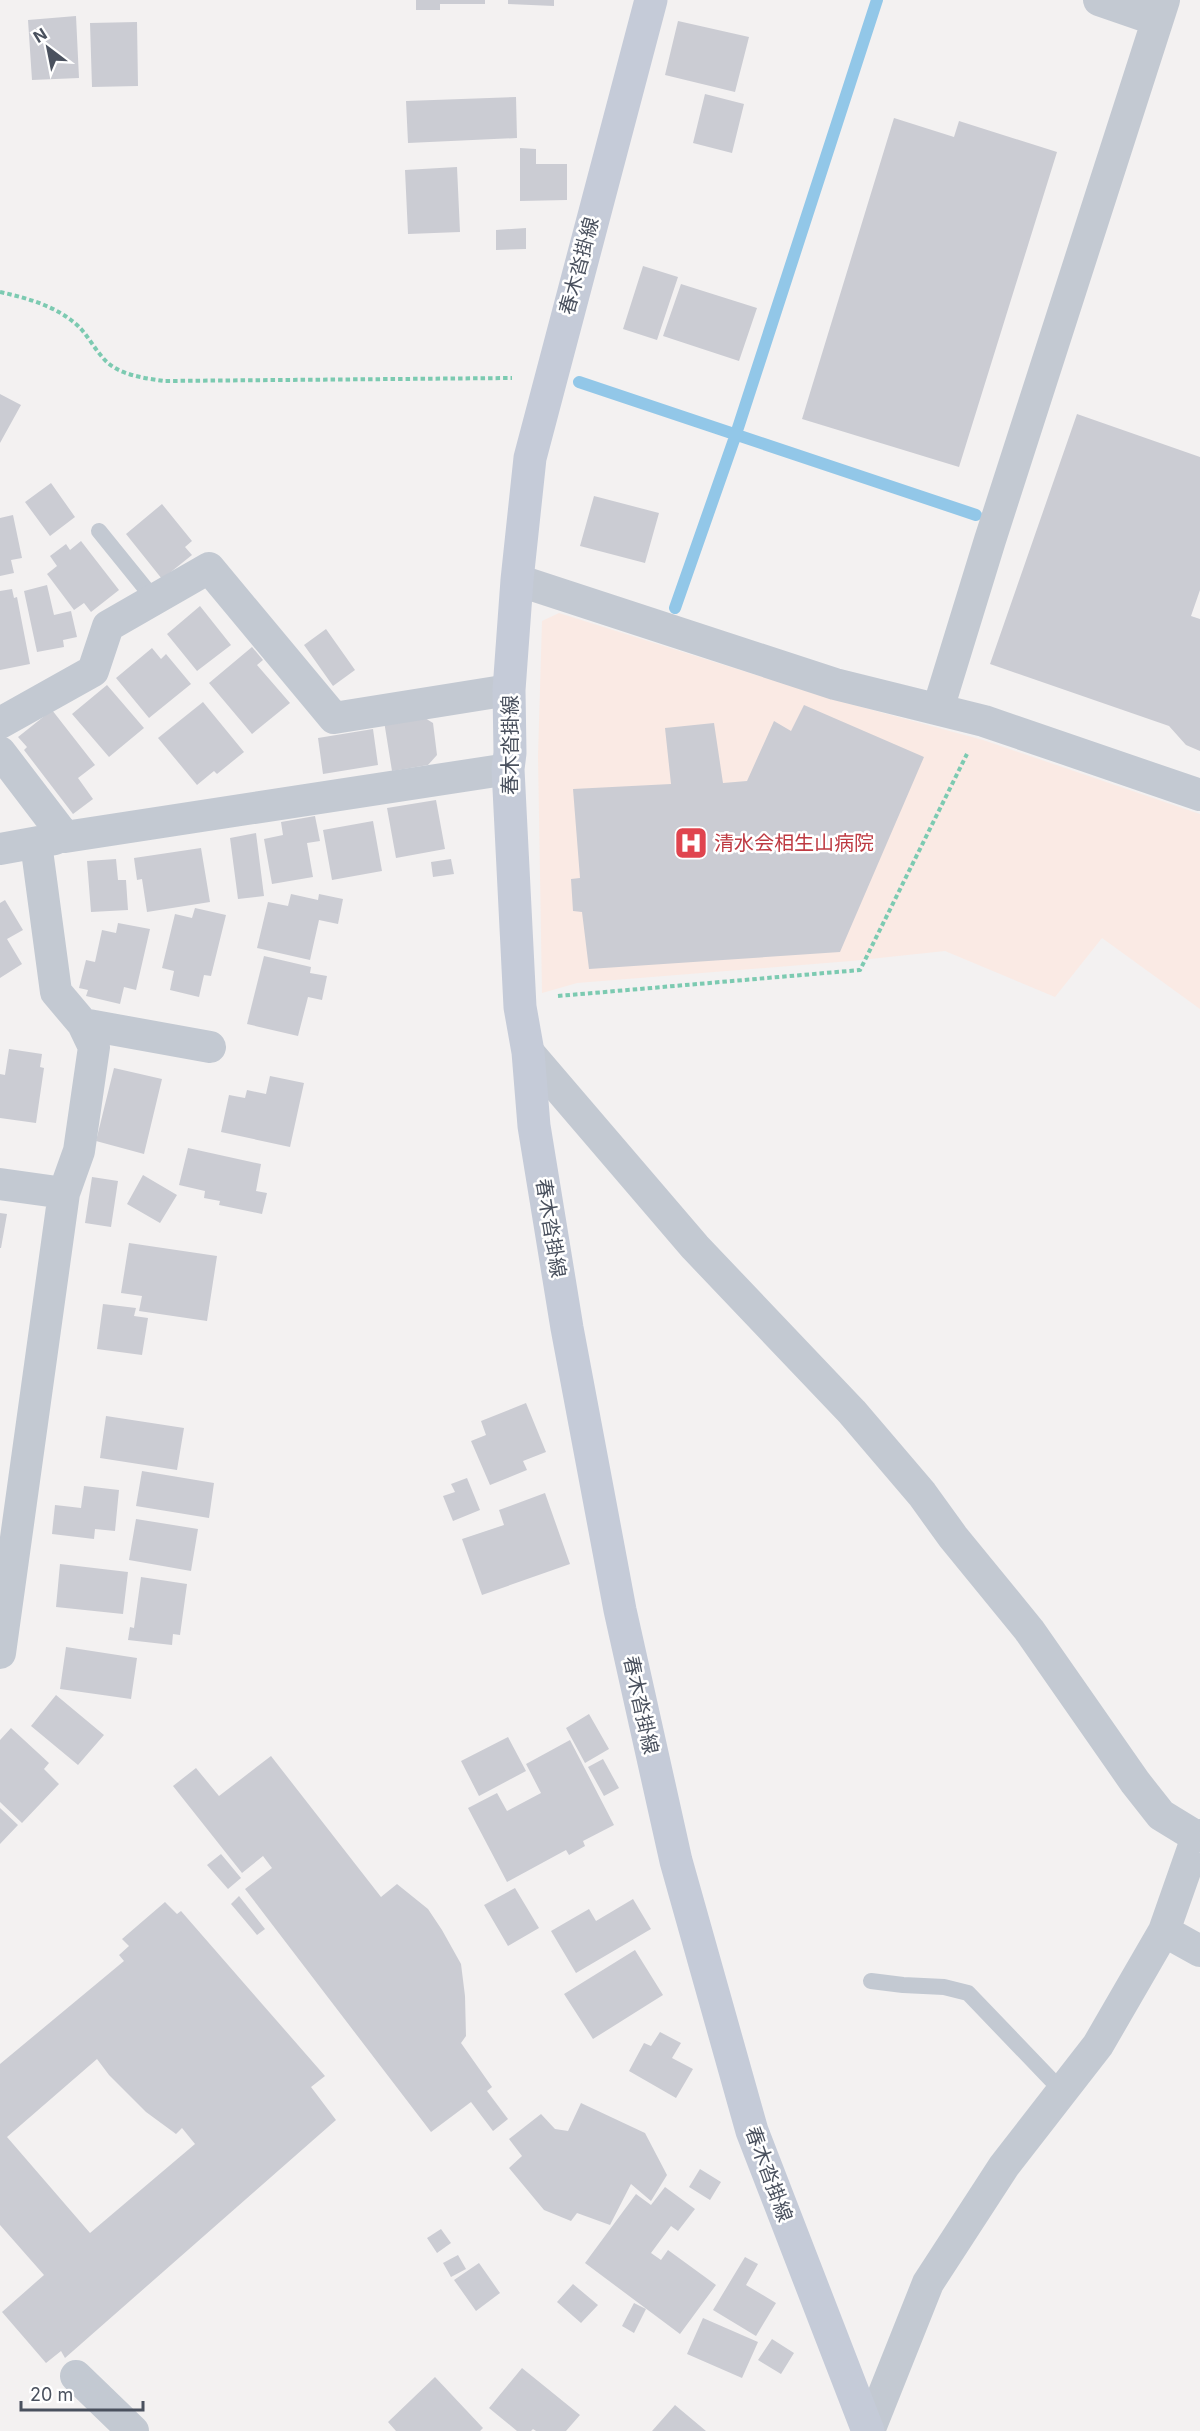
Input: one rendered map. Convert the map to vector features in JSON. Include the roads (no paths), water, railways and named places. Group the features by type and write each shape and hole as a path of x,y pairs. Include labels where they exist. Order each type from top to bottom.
{"main road":[{"name":"春木沓掛線","path":"651,0 530,458 517,580 509,690 508,769 520,1007 528,1053 534,1126 567,1328 620,1610 676,1861 752,2131 868,2431"}],"street":[{"path":"938,709 990,540 1161,10 1099,0"},
{"path":"0,723 5,718 93,671 108,626 208,568 334,718 509,690"},
{"path":"517,580 836,684 984,721 1200,795"},
{"path":"0,752 51,840 56,992 83,1024 94,1047 79,1151 64,1192 0,1653"},
{"path":"0,849 508,769"},
{"path":"83,1024 210,1047"},
{"path":"528,1053 695,1247 852,1412 907,1476 953,1537 1029,1630 1135,1782 1161,1815 1199,1836 1164,1931 1098,2045 1004,2166 928,2283 868,2431"},
{"path":"0,1184 64,1192"},
{"path":"1164,1931 1200,1951"},
{"path":"76,2376 134,2431"}],"lane":[{"path":"99,531 154,598"},
{"path":"871,1981 944,1987 968,1993 1061,2090"}],"waterway":[{"path":"675,608 736,434 877,0"},
{"path":"579,382 976,515"}],"place":[{"name":"清水会相生山病院","path":"691,843"}]}
